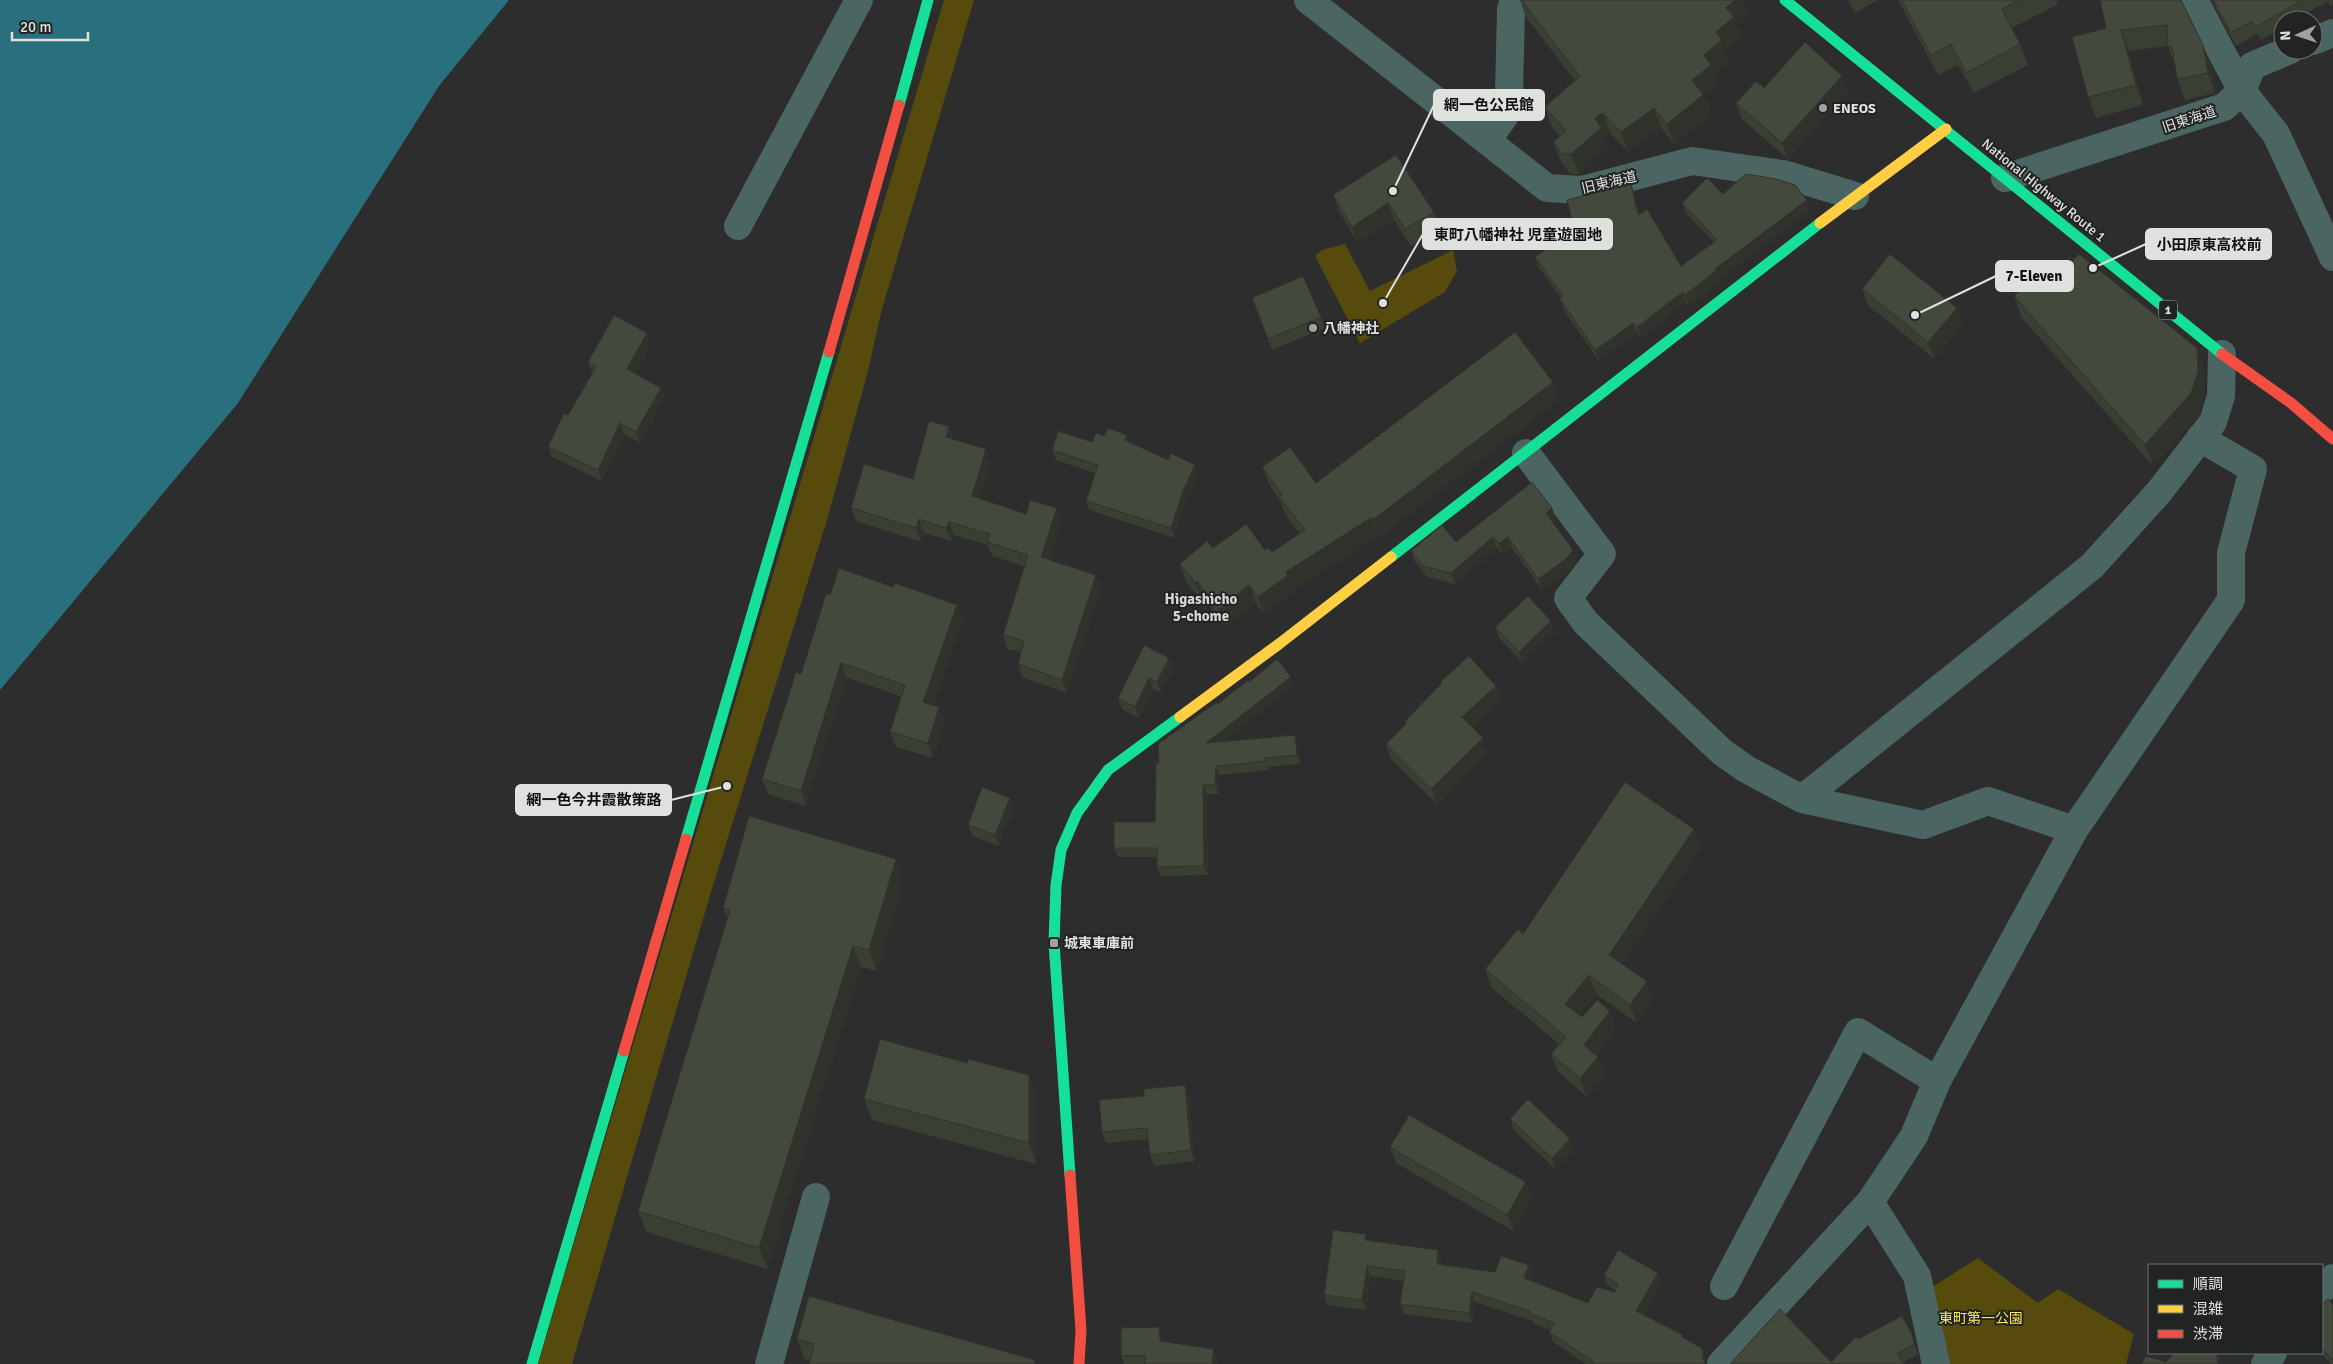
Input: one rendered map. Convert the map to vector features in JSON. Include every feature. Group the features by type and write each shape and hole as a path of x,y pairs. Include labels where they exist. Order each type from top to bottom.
{"main road":[{"path":"532,1364 847,290 928,0"},
{"name":"National Highway Route 1","path":"1785,0 2222,354 2290,403 2333,439"},
{"path":"1079,1364 1081,1321 1054,943 1056,886 1061,850 1077,813 1108,770 1279,644 1855,196 1946,129"}],"street":[{"path":"738,226 859,0"},
{"name":"旧東海道","path":"1308,0 1547,188 1582,190 1692,161 1783,174 1855,196"},
{"path":"1487,141 1504,117 1509,92 1511,10 1514,0"},
{"path":"2194,0 2242,91 2276,134 2333,257"},
{"path":"2242,91 2252,66 2273,57"},
{"name":"旧東海道","path":"2005,178 2224,107 2242,91"},
{"path":"1802,799 2092,566 2159,492 2213,422 2221,396 2222,354"},
{"path":"1721,1364 1870,1202 1914,1136 1937,1081 2074,830 2231,600 2231,553 2253,469 2200,438"},
{"path":"1526,453 1602,554 1568,598 1586,623 1722,752 1746,769 1802,799 1923,825 1988,801 2074,830"},
{"path":"1724,1286 1858,1032 1937,1081"},
{"path":"769,1364 816,1198"},
{"path":"1870,1202 1917,1276 1936,1364"},
{"path":"2323,1288 2333,1278"},
{"path":"2264,1364 2272,1354"}],"green space":[{"path":"944,0 974,0 882,309 867,375 827,520 711,892 572,1364 538,1364"},
{"path":"1345,244 1370,291 1453,250 1457,271 1445,292 1360,343 1315,256 1322,250"},
{"name":"東町第一公園","path":"1978,1258 2038,1303 2058,1289 2134,1334 2126,1364 1944,1364 1929,1289"}],"water":[{"path":"0,0 509,0 439,86 238,403 0,690"}],"building":[{"path":"1521,0 1735,0 1726,8 1734,17 1716,32 1722,40 1704,55 1711,65 1692,80 1703,95 1667,124 1654,108 1621,132 1603,113 1595,118 1601,128 1571,154 1563,154 1553,142 1566,131 1545,107 1580,76"},
{"path":"1901,0 2019,0 2002,9 2020,44 1966,73 1951,44 1931,55"},
{"path":"2100,0 2181,0 2203,45 2208,73 2177,79 2172,47 2168,47 2167,25 2121,30 2136,85 2088,97 2072,37 2106,28"},
{"path":"2213,0 2302,0 2285,10 2273,10 2273,17 2256,27 2252,21 2231,33"},
{"path":"1805,42 1842,76 1782,143 1736,103 1756,81 1764,88"},
{"path":"1396,155 1434,212 1405,229 1388,203 1352,227 1333,195"},
{"path":"1746,174 1776,179 1795,185 1807,200 1715,269 1716,271 1685,295 1683,292 1637,327 1633,323 1595,350 1560,299 1563,296 1535,257 1574,229 1567,200 1631,184 1638,215 1647,209 1681,266 1717,240 1682,203 1707,178 1723,194"},
{"path":"1890,254 1957,308 1928,342 1862,289"},
{"path":"2079,254 2197,348 2198,372 2191,393 2145,445 2014,296 2043,269 2055,280"},
{"name":"八幡神社","path":"1303,276 1321,317 1268,339 1252,298"},
{"path":"614,315 647,333 627,369 661,388 636,432 620,423 598,470 548,447 564,413 568,415 596,367 588,362"},
{"path":"1515,332 1553,382 1374,519 1372,517 1286,572 1288,575 1258,597 1249,585 1219,609 1197,581 1195,583 1180,564 1207,541 1213,548 1246,524 1265,550 1268,548 1272,552 1305,530 1279,497 1282,495 1262,467 1290,447 1316,483"},
{"path":"929,421 949,426 946,437 986,449 972,496 1026,514 1030,500 1057,508 1041,557 1096,575 1062,680 1018,664 1024,641 1003,635 1028,555 987,542 990,534 949,522 946,528 919,519 916,528 851,508 864,464 913,479"},
{"path":"1108,428 1127,435 1125,440 1168,460 1171,453 1195,465 1183,491 1171,528 1086,501 1098,465 1052,450 1058,431 1092,442 1096,433 1104,436"},
{"path":"1532,482 1552,508 1546,513 1573,550 1566,559 1538,579 1508,537 1499,544 1493,537 1451,573 1423,566 1411,551 1442,525 1456,542"},
{"path":"839,568 893,587 895,583 957,605 923,702 939,707 928,743 890,732 905,685 841,663 801,791 762,779 796,672 801,674 826,594 830,595"},
{"path":"1528,596 1551,621 1519,652 1495,627"},
{"path":"1144,645 1169,658 1157,682 1149,678 1135,707 1118,698"},
{"path":"1469,656 1496,686 1462,717 1483,738 1431,789 1386,744 1406,724 1405,721 1442,683 1440,682"},
{"path":"1277,659 1291,677 1206,743 1295,735 1297,755 1265,758 1265,761 1216,766 1215,785 1203,785 1204,866 1157,867 1157,848 1114,848 1114,822 1155,822 1156,763 1159,763 1158,744 1217,702 1218,704 1248,680 1249,682"},
{"path":"1625,782 1694,829 1609,955 1647,981 1630,1005 1589,975 1565,1004 1582,1017 1597,1000 1610,1011 1584,1045 1598,1057 1580,1078 1551,1054 1566,1037 1485,969 1518,929 1523,934"},
{"path":"982,787 1010,798 995,835 968,825"},
{"path":"749,816 896,859 869,950 853,946 759,1248 638,1211 730,910 723,908"},
{"path":"880,1039 967,1063 968,1059 1029,1075 1029,1143 864,1099"},
{"path":"1185,1085 1191,1150 1150,1155 1147,1128 1102,1132 1099,1100 1144,1096 1144,1089"},
{"path":"1528,1099 1570,1139 1552,1158 1510,1119"},
{"path":"1409,1115 1526,1182 1507,1215 1390,1147"},
{"path":"1333,1230 1366,1234 1365,1240 1438,1250 1437,1264 1495,1272 1501,1256 1529,1265 1524,1278 1588,1303 1597,1287 1615,1292 1618,1284 1604,1275 1618,1250 1658,1273 1636,1311 1683,1335 1682,1337 1703,1349 1703,1359 1706,1364 1597,1364 1549,1332 1555,1323 1530,1314 1531,1312 1472,1292 1469,1313 1400,1304 1405,1271 1367,1266 1362,1300 1324,1295"},
{"path":"809,1296 1035,1360 1034,1364 809,1364 814,1344 797,1339"},
{"path":"2328,1299 2333,1305 2333,1361 2323,1349 2323,1303"},
{"path":"1780,1309 1831,1362 1856,1337 1858,1339 1902,1316 1912,1334 1914,1344 1897,1354 1904,1364 1730,1364"},
{"path":"1159,1327 1160,1341 1214,1349 1212,1364 1145,1364 1145,1355 1121,1356 1121,1328"},
{"path":"2174,1354 2217,1354 2218,1364 2141,1364 2146,1356 2166,1362"}],"traffic: fast":[{"path":"899,105 928,0"},
{"path":"1785,0 2222,354"},
{"path":"1391,557 1820,223"},
{"path":"686,839 829,352"},
{"path":"1070,1175 1054,943 1056,885 1061,850 1077,813 1108,770 1180,717"},
{"path":"532,1364 624,1051"}],"traffic: slow":[{"path":"1820,223 1946,129"},
{"path":"1180,717 1279,644 1391,557"}],"traffic: jam":[{"path":"829,352 899,105"},
{"path":"2222,354 2291,403 2333,439"},
{"path":"624,1051 686,839"},
{"path":"1070,1175 1081,1330 1079,1364"}],"place":[{"name":"ENEOS","path":"1823,108"},
{"name":"網一色公民館","path":"1393,191"},
{"name":"小田原東高校前","path":"2093,268"},
{"name":"東町八幡神社 児童遊園地","path":"1383,303"},
{"name":"7-Eleven","path":"1915,315"},
{"name":"八幡神社","path":"1313,328"},
{"name":"網一色今井霞散策路","path":"727,786"},
{"name":"城東車庫前","path":"1054,943"}],"district":[{"name":"Higashicho 5-chome","path":"1201,608"}]}
